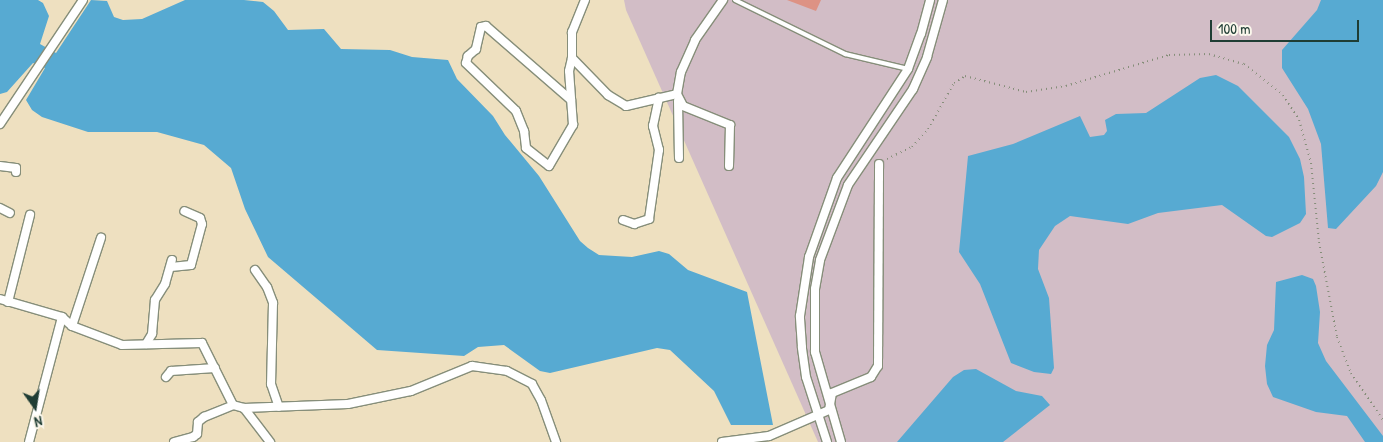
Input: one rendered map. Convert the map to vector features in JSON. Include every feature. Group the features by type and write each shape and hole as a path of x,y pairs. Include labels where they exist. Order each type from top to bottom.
{"street":[{"path":"0,124 37,66 83,0"},
{"path":"571,100 486,26 481,27 476,49 468,56 466,63 516,111 524,131 526,148 543,164 549,166 553,163 573,125 571,100 572,32 584,0"},
{"path":"679,158 677,97 681,72 695,40 724,0"},
{"path":"827,442 816,416 806,377 800,316 814,238 837,178 908,69 922,34 930,0"},
{"path":"841,442 829,410 815,352 815,289 820,260 848,185 913,89 927,57 944,0"},
{"path":"572,58 608,95 626,106 659,98 677,97"},
{"path":"677,97 683,106 727,121 729,166"},
{"path":"623,220 634,224 649,219 658,150 653,126 659,98"},
{"path":"829,410 832,393 871,377 878,366 879,164"},
{"path":"0,166 16,168 16,172"},
{"path":"0,208 10,213"},
{"path":"146,344 152,334 155,300 172,263 191,265 202,224 200,218 184,212"},
{"path":"8,302 30,215"},
{"path":"72,326 100,238"},
{"path":"255,270 267,287 273,303 271,384 279,407"},
{"path":"0,299 62,317 72,326 122,345 202,342 233,405"},
{"path":"29,442 62,317"},
{"path":"174,442 197,434 198,422 204,417 233,405 244,408 348,404 411,391 472,366 507,371 532,384 541,400 556,442"},
{"path":"166,378 171,371 215,368"},
{"path":"244,408 270,442"},
{"path":"722,442 769,436 829,410"}],"lane":[{"path":"735,0 845,54 908,69"}],"path":[{"path":"879,164 912,147 928,129 948,92 961,77 973,77 1026,92 1066,86 1169,54 1209,54 1244,64 1283,94 1299,120 1311,163 1319,242 1337,338 1351,373 1383,420"}],"shaded area":[{"path":"624,0 1383,0 1383,442 818,442 626,10"}],"water":[{"path":"0,0 38,0 43,3 49,16 40,44 56,53 91,0 107,1 114,17 123,20 142,19 185,0 244,0 263,2 274,11 288,30 324,29 341,49 390,50 412,57 448,60 457,79 493,116 505,135 539,176 580,241 588,248 599,255 632,257 659,251 669,254 688,270 747,292 773,425 731,425 714,391 670,350 657,348 550,373 540,371 504,345 478,347 464,356 377,350 268,257 245,209 231,168 204,145 157,132 88,132 42,117 32,110 26,100 45,68 33,63 7,92 0,94"},
{"path":"1321,0 1383,0 1383,172 1376,186 1336,229 1328,228 1321,144 1308,109 1282,68 1282,50 1317,10"},
{"path":"1216,75 1238,86 1289,137 1300,159 1304,177 1306,214 1300,223 1272,237 1266,236 1222,205 1158,213 1128,224 1070,216 1055,226 1039,250 1038,269 1049,298 1054,368 1051,374 1034,372 1011,363 980,284 959,252 968,156 1013,144 1080,116 1090,137 1104,135 1107,131 1105,120 1116,114 1146,113 1200,78"},
{"path":"1302,275 1313,279 1316,286 1320,312 1318,343 1326,361 1383,436 1383,442 1365,442 1347,416 1316,412 1273,397 1267,384 1265,366 1267,345 1274,330 1276,282"},
{"path":"976,369 1016,391 1042,396 1050,405 1003,442 897,442 953,377 964,370"}],"building":[{"path":"787,0 821,0 816,11"}]}
